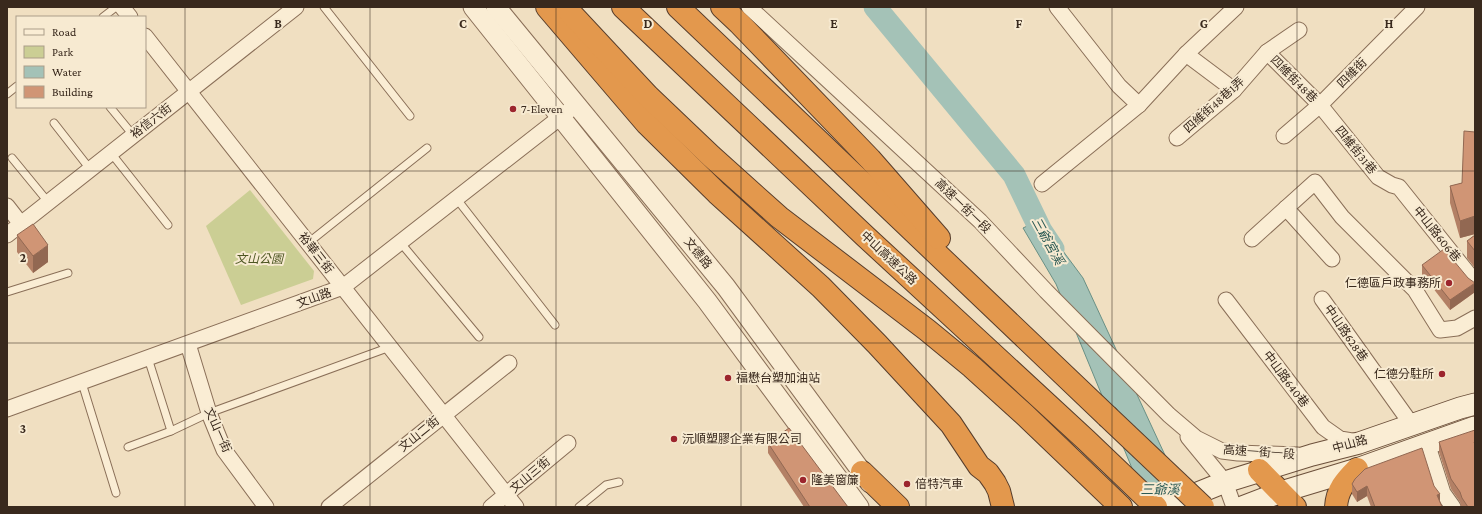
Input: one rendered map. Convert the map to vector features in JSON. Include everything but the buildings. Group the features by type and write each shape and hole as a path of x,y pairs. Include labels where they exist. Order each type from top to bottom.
{"highway":[{"path":"547,7 647,124 717,194 820,287 877,344 951,424 980,466 988,473 995,483 999,491 1003,507"},
{"path":"565,7 648,96 779,217 922,326 972,367 1025,415 1121,507"},
{"name":"中山高速公路","path":"624,7 860,232 1086,440 1156,507"},
{"path":"678,7 1034,348 1107,416 1202,500"},
{"path":"722,7 870,159 1034,348"},
{"path":"980,466 982,477 991,492 994,507"},
{"path":"1336,507 1339,490 1357,468"},
{"path":"1259,470 1288,500"},
{"path":"862,472 898,507"}],"main road":[{"name":"中山路","path":"1162,507 1202,500 1225,482 1259,470 1359,443 1475,404"},
{"name":"中山路","path":"1242,507 1288,500 1357,468 1475,427"}],"street":[{"path":"122,7 129,16"},
{"name":"文德路","path":"473,7 707,301 860,507"},
{"name":"文德路","path":"496,7 726,287 888,507"},
{"name":"高速一街一段","path":"749,7 980,220 1046,291 1169,415 1196,438 1222,451 1260,454 1312,455"},
{"path":"1058,7 1119,86 1139,105"},
{"path":"1042,184 1139,105 1186,54 1236,7"},
{"name":"四維街","path":"1284,136 1320,105 1417,7"},
{"name":"裕信六街","path":"7,235 294,8"},
{"name":"四維街48巷1弄","path":"1176,138 1234,90 1267,52 1299,30"},
{"name":"裕華三街","path":"146,37 516,507"},
{"name":"四維街48巷","path":"1267,52 1320,105"},
{"path":"1186,54 1234,90"},
{"name":"文山路","path":"7,410 343,287 576,104"},
{"name":"四維街31巷","path":"1320,105 1378,177 1392,185 1399,187"},
{"path":"1252,239 1315,182 1342,217 1416,290 1440,330 1457,328 1475,318"},
{"name":"中山路606巷","path":"1399,187 1475,282"},
{"path":"7,206 21,224"},
{"path":"1286,208 1332,259"},
{"name":"中山路628巷","path":"1322,299 1412,425"},
{"name":"中山路640巷","path":"1226,300 1322,427 1340,439 1359,443"},
{"name":"文山一街","path":"188,344 209,413 224,450 265,507"},
{"name":"文山二街","path":"329,507 443,414 509,363"},
{"name":"高速一街一段","path":"1169,415 1225,482 1234,507"},
{"name":"文山三街","path":"491,507 568,443"},
{"path":"1427,444 1443,493 1453,507"}],"lane":[{"path":"104,16 116,7"},
{"path":"324,7 410,116"},
{"path":"7,94 16,87"},
{"path":"111,108 133,135"},
{"path":"54,123 90,169"},
{"path":"308,243 427,148"},
{"path":"111,153 168,225"},
{"path":"12,158 49,203"},
{"path":"456,198 555,325"},
{"path":"400,242 479,337"},
{"path":"7,292 68,273"},
{"path":"128,447 171,431 209,413 390,347"},
{"path":"148,358 171,431"},
{"path":"82,383 116,492"},
{"path":"579,507 606,485 619,482"}],"green space":[{"name":"文山公園","path":"250,190 314,271 313,279 241,305 206,226"}],"water":[{"name":"三爺溪","path":"1040,220 1083,278 1189,507 1148,507 1056,284 1023,228"}],"waterway":[{"name":"三爺宮溪","path":"875,7 1014,175 1041,231 1053,249"}],"place":[{"name":"7-Eleven","path":"513,109"},
{"name":"仁德區戶政事務所","path":"1449,283"},
{"name":"仁德分駐所","path":"1442,374"},
{"name":"福懋台塑加油站","path":"728,378"},
{"name":"沅順塑膠企業有限公司","path":"674,439"},
{"name":"隆美窗簾","path":"803,480"},
{"name":"倍特汽車","path":"907,484"}]}
